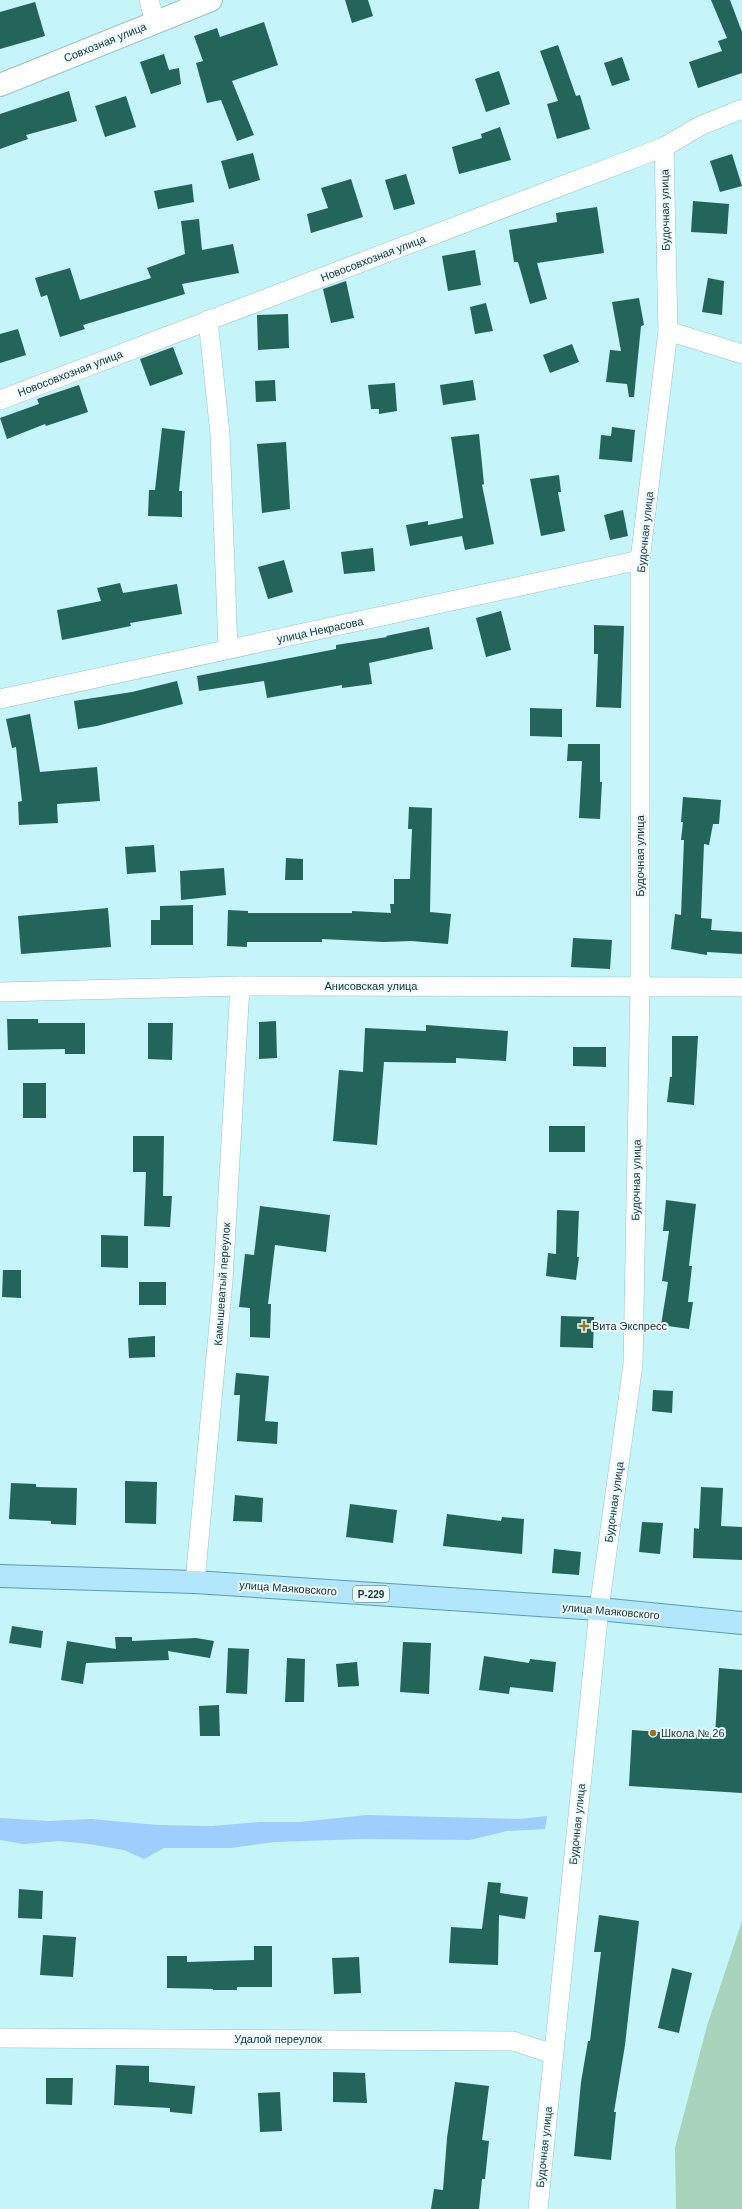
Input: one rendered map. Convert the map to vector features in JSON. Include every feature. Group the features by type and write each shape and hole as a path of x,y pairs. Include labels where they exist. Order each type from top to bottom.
{"main road":[{"name":"улица Маяковского","path":"0,1576 195,1582 599,1609 742,1623"}],"street":[{"path":"149,0 155,22"},
{"name":"Совхозная улица","path":"0,84 211,0"},
{"name":"Новосовхозная улица","path":"0,400 664,147 700,126 742,109"},
{"name":"Будочная улица","path":"538,2209 599,1609 633,1364 640,988 640,560 668,331 664,147"},
{"path":"208,320 220,434 228,649"},
{"path":"668,331 742,354"},
{"name":"улица Некрасова","path":"0,699 640,560"},
{"name":"Анисовская улица","path":"0,992 240,986 640,988 742,987"},
{"name":"Камышеватый переулок","path":"195,1582 223,1281 240,986"},
{"name":"Удалой переулок","path":"0,2038 513,2041 553,2054"}],"green space":[{"path":"742,1921 742,2209 676,2209 675,2148 707,2026"}],"water":[{"path":"367,1815 519,1819 547,1816 545,1829 507,1831 470,1840 362,1839 275,1842 231,1848 164,1848 144,1859 124,1850 89,1844 59,1841 24,1844 0,1840 0,1818 48,1821 91,1819 158,1825 212,1826 259,1822 299,1822"}],"building":[{"path":"345,0 368,0 373,16 352,23"},
{"path":"711,0 730,0 742,32 742,73 698,88 689,62 722,51 718,41 727,38"},
{"path":"35,2 45,36 0,49 0,12"},
{"path":"264,22 278,65 232,81 254,135 237,141 221,100 207,103 196,63 203,61 194,36 217,28 220,37"},
{"path":"558,45 576,96 580,95 590,129 557,139 547,104 558,101 540,51"},
{"path":"164,54 169,70 179,68 181,84 151,94 140,62"},
{"path":"622,57 630,80 612,86 604,63"},
{"path":"499,71 510,104 486,112 475,79"},
{"path":"69,91 77,121 26,135 28,139 0,149 0,114"},
{"path":"126,96 136,127 105,137 95,106"},
{"path":"500,127 511,160 459,174 452,147 482,138 481,134"},
{"path":"253,153 260,180 229,189 221,161"},
{"path":"732,154 742,186 720,192 710,161"},
{"path":"406,174 415,204 394,210 385,180"},
{"path":"351,179 363,217 311,233 307,214 328,208 321,188"},
{"path":"192,184 194,202 158,209 154,191"},
{"path":"693,201 729,204 727,234 691,232"},
{"path":"597,207 604,253 537,263 547,299 530,304 518,262 514,262 509,230 557,222 556,213"},
{"path":"199,219 202,250 233,244 239,273 182,284 185,294 83,325 85,329 60,337 47,295 41,297 35,278 70,268 80,300 151,278 147,268 185,254 181,221"},
{"path":"475,250 481,285 448,291 442,256"},
{"path":"708,278 724,281 722,315 702,312"},
{"path":"346,281 354,318 331,323 323,289"},
{"path":"639,298 644,325 641,326 634,397 629,397 627,384 606,382 610,350 621,351 612,302"},
{"path":"486,303 493,331 475,334 470,307"},
{"path":"288,314 289,348 258,350 257,315"},
{"path":"18,329 26,355 0,363 0,334"},
{"path":"572,344 579,362 550,373 543,355"},
{"path":"173,347 183,374 150,386 140,359"},
{"path":"275,380 276,401 256,402 255,381"},
{"path":"473,380 476,400 443,405 440,385"},
{"path":"395,383 397,411 379,414 379,409 371,409 368,385"},
{"path":"79,385 88,412 46,426 45,424 7,439 0,418 39,404 37,399"},
{"path":"612,427 635,430 632,462 599,459 601,435 611,436"},
{"path":"162,428 185,431 179,491 182,491 182,517 148,516 149,490 155,490"},
{"path":"479,434 484,484 482,485 494,544 465,550 462,536 410,546 406,525 428,521 428,525 463,518 451,437"},
{"path":"286,442 290,509 262,513 257,444"},
{"path":"559,475 561,492 558,492 565,531 541,536 530,479"},
{"path":"623,510 628,536 610,540 604,515"},
{"path":"373,548 375,571 344,574 341,552"},
{"path":"284,560 293,592 268,599 258,567"},
{"path":"120,583 123,593 177,584 182,614 130,623 131,626 62,640 57,610 101,601 97,588"},
{"path":"501,611 511,650 486,657 476,618"},
{"path":"594,625 624,626 621,708 596,707 598,654 594,654"},
{"path":"429,627 433,649 369,663 372,684 342,688 342,685 267,698 264,681 199,691 197,676 336,649 336,645 387,637 386,636"},
{"path":"177,681 183,704 97,726 78,729 74,701 132,692"},
{"path":"530,708 562,709 562,737 530,736"},
{"path":"30,714 40,772 97,767 100,801 57,804 58,823 19,825 18,802 22,801 16,747 12,748 6,719"},
{"path":"568,744 600,744 600,782 602,782 600,819 579,818 582,761 567,761"},
{"path":"683,797 721,800 719,824 713,824 709,845 704,844 701,918 712,919 711,930 742,932 742,954 707,952 707,955 671,949 675,914 681,915 684,840 681,840"},
{"path":"409,807 432,808 430,912 451,914 448,944 411,941 384,942 322,939 322,942 247,942 247,947 227,946 228,910 248,911 248,913 352,913 352,911 391,913 390,904 394,904 394,879 410,879 412,829 408,829"},
{"path":"154,845 156,872 127,874 125,847"},
{"path":"286,858 303,859 303,880 285,880"},
{"path":"224,868 226,895 181,900 180,871"},
{"path":"193,905 193,945 151,945 151,920 160,920 160,906"},
{"path":"108,908 111,947 21,954 18,916"},
{"path":"573,938 612,940 610,969 571,967"},
{"path":"7,1019 38,1019 38,1023 85,1023 85,1054 65,1054 65,1049 8,1050"},
{"path":"276,1021 277,1058 259,1059 259,1022"},
{"path":"148,1023 173,1023 172,1060 148,1059"},
{"path":"426,1025 508,1031 506,1061 456,1058 456,1063 384,1062 377,1145 333,1141 339,1070 363,1072 365,1028 426,1031"},
{"path":"672,1036 698,1036 694,1105 667,1102 670,1077 672,1077"},
{"path":"573,1047 606,1047 606,1067 573,1066"},
{"path":"23,1083 46,1083 46,1118 23,1118"},
{"path":"549,1126 585,1126 585,1152 549,1152"},
{"path":"133,1136 164,1136 163,1196 172,1196 170,1227 144,1226 146,1172 133,1172"},
{"path":"666,1200 696,1204 689,1266 692,1266 688,1302 693,1302 689,1329 661,1325 668,1282 662,1281 669,1231 663,1231"},
{"path":"260,1206 330,1215 326,1252 275,1245 268,1304 271,1304 270,1338 250,1337 250,1308 239,1307 245,1254 254,1255"},
{"path":"557,1210 579,1211 577,1257 579,1257 576,1280 546,1276 548,1253 556,1254"},
{"path":"101,1235 128,1236 128,1268 101,1267"},
{"path":"3,1270 21,1270 21,1298 2,1297"},
{"path":"139,1282 166,1282 166,1305 139,1305"},
{"path":"561,1316 594,1317 593,1348 560,1347"},
{"path":"155,1336 155,1357 129,1358 128,1338"},
{"path":"236,1373 269,1376 265,1421 278,1422 277,1444 237,1441 240,1395 234,1395"},
{"path":"653,1390 673,1391 672,1413 652,1411"},
{"path":"125,1481 157,1482 156,1524 125,1523"},
{"path":"11,1483 36,1484 36,1487 77,1488 76,1525 51,1524 51,1521 9,1519"},
{"path":"701,1487 723,1488 721,1526 742,1527 742,1560 693,1558 694,1528 699,1529"},
{"path":"235,1495 263,1498 262,1522 233,1521"},
{"path":"350,1504 397,1510 393,1543 346,1537"},
{"path":"447,1514 501,1521 502,1517 524,1519 522,1554 443,1546"},
{"path":"642,1522 663,1523 660,1554 639,1552"},
{"path":"554,1549 581,1552 579,1575 552,1573"},
{"path":"12,1626 43,1631 41,1648 9,1643"},
{"path":"115,1637 132,1637 132,1641 196,1638 214,1641 210,1658 168,1651 169,1660 86,1663 83,1684 61,1680 67,1641 116,1649"},
{"path":"403,1642 431,1643 429,1694 400,1692"},
{"path":"228,1648 249,1649 247,1694 226,1693"},
{"path":"484,1656 529,1663 530,1659 556,1662 553,1692 510,1687 509,1694 479,1690"},
{"path":"287,1658 305,1659 304,1702 285,1702"},
{"path":"357,1662 359,1686 338,1687 336,1664"},
{"name":"Школа № 26","path":"719,1668 742,1670 742,1793 629,1786 632,1730 715,1736"},
{"path":"219,1705 220,1736 200,1736 199,1706"},
{"path":"488,1882 501,1883 500,1893 528,1897 525,1919 499,1915 498,1965 449,1963 451,1927 482,1929"},
{"path":"19,1889 43,1891 42,1919 18,1918"},
{"path":"599,1915 639,1921 625,2045 614,2112 616,2112 611,2160 574,2156 581,2082 588,2041 590,2041 601,1952 594,1952"},
{"path":"43,1935 76,1937 73,1977 40,1975"},
{"path":"254,1946 272,1946 272,1987 237,1987 237,1990 167,1988 167,1956 187,1956 187,1962 254,1960"},
{"path":"359,1957 361,1993 334,1994 332,1958"},
{"path":"672,1968 692,1973 679,2033 658,2028"},
{"path":"116,2065 149,2066 149,2082 195,2086 192,2114 170,2112 170,2108 114,2105"},
{"path":"333,2072 365,2073 367,2103 333,2102"},
{"path":"46,2078 73,2078 72,2105 46,2104"},
{"path":"455,2082 489,2086 482,2140 489,2141 485,2179 482,2179 479,2209 431,2209 434,2189 443,2190 447,2138"},
{"path":"280,2092 282,2131 260,2132 258,2093"}],"place":[{"name":"Вита Экспресс","path":"584,1326"},
{"name":"Школа № 26","path":"653,1733"}]}
